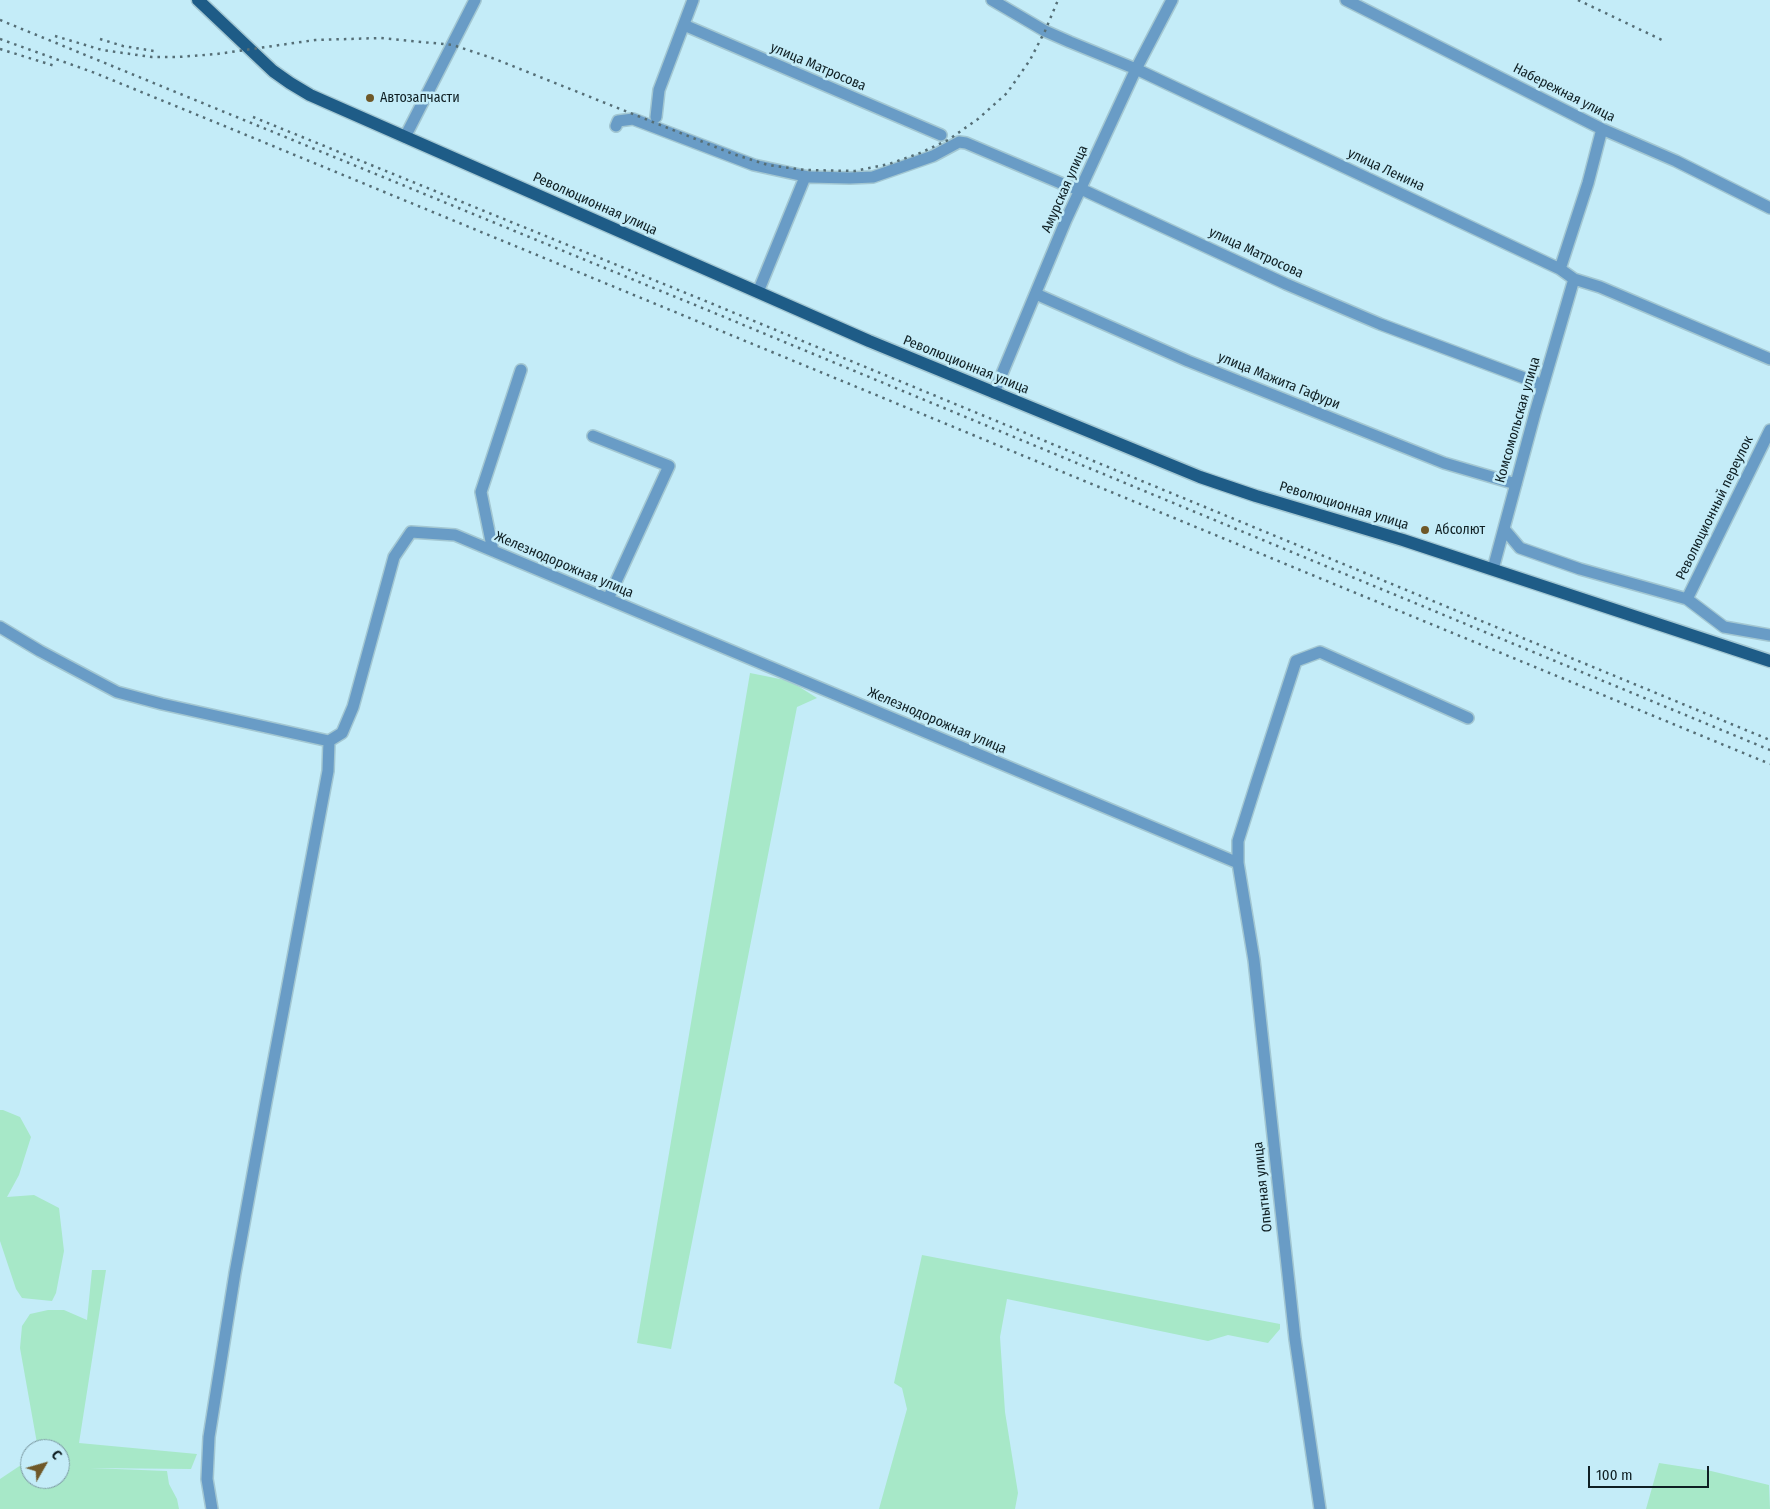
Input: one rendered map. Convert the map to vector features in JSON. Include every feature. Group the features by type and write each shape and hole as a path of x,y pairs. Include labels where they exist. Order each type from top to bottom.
{"main road":[{"name":"Революционная улица","path":"198,0 250,50 290,83 330,104 994,394 1200,477 1493,569 1770,661"}],"street":[{"path":"405,137 475,0"},
{"path":"656,117 659,90 693,0"},
{"name":"улица Ленина","path":"992,0 1045,31 1136,69 1560,269 1574,279 1600,287 1770,359"},
{"name":"Амурская улица","path":"994,394 1080,189 1136,69 1172,0"},
{"name":"Набережная улица","path":"1346,0 1602,129 1676,162 1770,208"},
{"name":"улица Матросова","path":"684,25 941,136"},
{"path":"616,126 618,122 633,119 754,165 805,177 758,292"},
{"path":"1560,269 1588,184 1602,129"},
{"name":"улица Матросова","path":"805,177 873,177 933,156 959,142 966,143 1070,187 1080,189 1286,284 1380,324 1544,385"},
{"name":"Комсомольская улица","path":"1493,569 1574,279"},
{"name":"улица Мажита Гафури","path":"1036,294 1188,361 1426,456 1516,484"},
{"path":"492,551 481,492 521,370"},
{"name":"Революционный переулок","path":"1687,599 1770,430"},
{"path":"593,436 669,466 608,599"},
{"path":"1504,529 1520,548 1580,569 1687,599 1724,627 1770,634"},
{"name":"Железнодорожная улица","path":"329,742 342,734 353,707 394,557 411,532 454,535 1238,863"},
{"path":"0,627 40,652 117,692 329,742 328,770 254,1169 209,1437 207,1479 212,1509"},
{"name":"Опытная улица","path":"1320,1509 1295,1339 1254,960 1238,863 1238,842 1296,661 1320,652 1468,718"}],"green space":[{"path":"750,673 790,681 817,698 797,707 671,1349 637,1343"},
{"path":"0,1110 20,1117 31,1137 19,1175 7,1197 34,1195 59,1208 64,1251 56,1293 52,1301 22,1298 16,1289 0,1241"},
{"path":"922,1255 1280,1324 1280,1329 1268,1343 1228,1335 1208,1341 1007,1299 1000,1337 1005,1412 1018,1493 1015,1509 879,1509 907,1409 902,1388 894,1383"},
{"path":"92,1270 106,1270 79,1443 197,1454 191,1469 90,1468 167,1471 169,1484 177,1499 179,1509 0,1509 0,1479 20,1466 20,1489 70,1489 70,1439 36,1439 20,1348 22,1326 30,1314 48,1310 64,1310 87,1320"},
{"path":"1659,1463 1711,1471 1769,1485 1770,1509 1646,1509"}],"railway":[{"path":"55,36 102,50 152,57 217,54 315,40 381,38 453,45 495,59 733,154 768,165 805,170 855,171 889,164 920,153 948,140 978,119 1007,93 1030,60 1058,0"},
{"path":"1578,0 1662,40"},
{"path":"0,20 700,307 1770,750"},
{"path":"0,39 95,73 1770,764"},
{"path":"100,39 123,46 154,51"},
{"path":"0,49 55,66"},
{"path":"253,117 703,300 1770,740"}],"place":[{"name":"Автозапчасти","path":"370,98"},
{"name":"Абсолют","path":"1425,530"}]}
